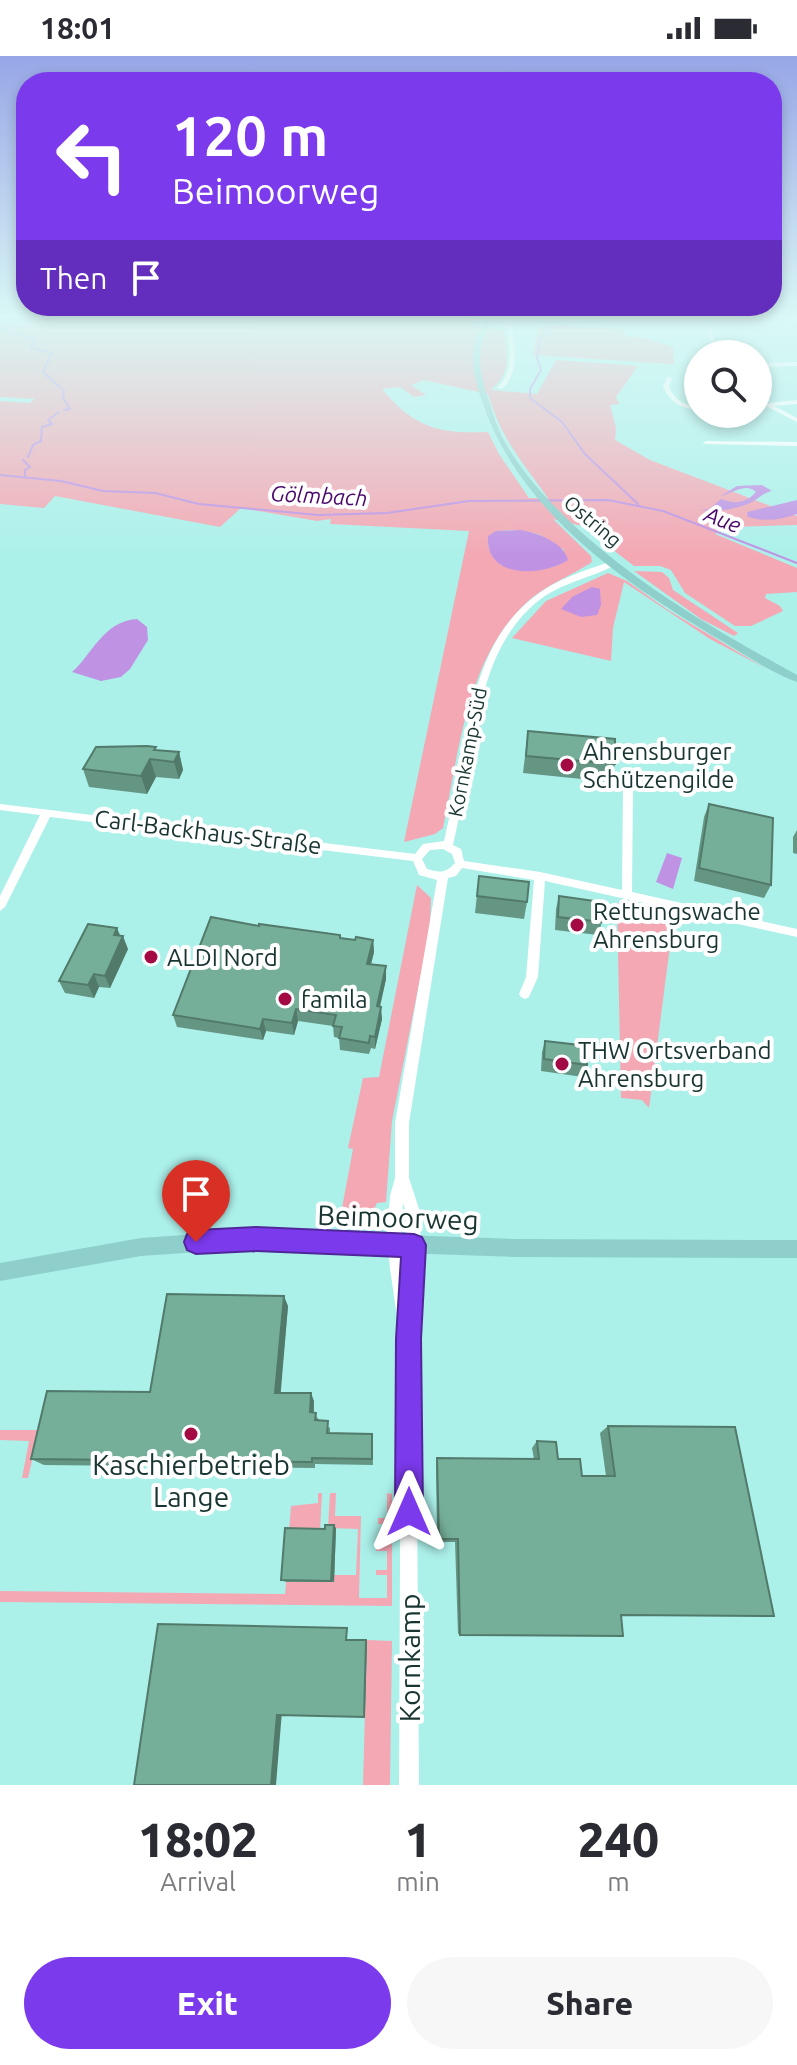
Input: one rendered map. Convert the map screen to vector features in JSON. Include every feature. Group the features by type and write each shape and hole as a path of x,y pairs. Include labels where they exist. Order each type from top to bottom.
{"main road":[{"name":"Ostring","path":"482,396 504,448 540,497 602,554 696,621 797,679"},
{"name":"Beimoorweg","path":"0,1272 179,1243 256,1239 405,1245 797,1249"}],"street":[{"path":"772,405 797,402"},
{"path":"772,409 797,420"},
{"path":"706,443 797,444"},
{"name":"Kornkamp-Süd","path":"579,576 602,554"},
{"path":"595,564 615,563"},
{"name":"Kornkamp-Süd","path":"443,845 452,827 475,706 491,656 529,605 553,588 615,563"},
{"path":"627,895 628,788"},
{"name":"Carl-Backhaus-Straße","path":"0,807 417,858"},
{"path":"0,907 47,812"},
{"path":"443,845 459,856 460,864 452,873 439,876 423,872 417,858 427,847 443,845"},
{"path":"460,864 540,876 797,933"},
{"path":"405,1245 396,1199 402,1178 401,1138 405,1095 437,907 439,876"},
{"path":"525,994 532,977 540,876"},
{"name":"Kornkamp","path":"405,1245 409,1785"}],"shaded area":[{"path":"0,396 388,396 405,412 429,426 455,432 488,432 529,498 548,498 506,437 489,396 617,396 619,404 610,405 616,428 615,440 650,460 797,516 797,525 727,527 715,534 797,568 797,592 766,594 765,598 783,611 751,626 735,626 685,593 671,570 660,566 634,566 582,526 553,519 591,556 592,562 532,598 505,628 489,653 468,709 443,828 435,834 404,842 469,531 330,524 331,519 317,521 241,508 220,527 55,496 44,508 0,504 0,401 29,403 35,399","holes":["496,531 538,534 564,550 561,564 539,570 516,570 496,561 490,552 488,540"]},
{"path":"762,485 772,491 750,503 725,510 700,510 709,509 721,499 744,501 756,492 744,488 721,496 737,486"},
{"path":"797,500 797,514 772,520 748,517 747,512"},
{"path":"521,530 556,544 568,560 557,566 530,571 505,567 495,560 489,550 488,536 496,531"},
{"path":"634,571 662,572 669,578 673,590 738,633 734,636 701,619"},
{"path":"608,573 627,581 668,610 765,668 710,639 624,582 613,628 611,661 512,638 546,601"},
{"path":"592,587 600,589 601,605 597,615 581,617 561,609 572,597"},
{"path":"137,619 147,627 148,640 130,669 121,677 101,681 72,672 107,632 125,621"},
{"path":"667,853 682,858 673,889 656,882"},
{"path":"417,885 431,898 430,928 392,1121 386,1202 377,1203 368,1222 339,1224 353,1149 348,1148 363,1078 379,1077"},
{"path":"617,903 677,916 673,923 649,1108 642,1100 621,1098"},
{"path":"0,1430 39,1430 28,1478 22,1478 29,1441 0,1440"},
{"path":"318,1493 322,1493 320,1532 289,1532 291,1506 318,1503"},
{"path":"330,1493 336,1493 335,1516 361,1516 359,1598 387,1598 387,1575 376,1575 376,1570 387,1570 387,1551 376,1551 376,1545 387,1544 387,1524 378,1524 378,1518 387,1518 387,1493 392,1494 392,1606 0,1602 0,1591 285,1594 286,1582 333,1582 334,1575 356,1575 358,1529 328,1528"},
{"path":"367,1640 392,1641 390,1785 363,1785"}],"building":[{"path":"528,731 615,739 615,764 526,756"},
{"path":"96,747 156,747 154,750 179,752 174,762 150,759 141,776 83,769"},
{"path":"709,804 773,818 771,885 699,868"},
{"path":"479,876 529,882 527,902 477,896"},
{"path":"559,896 602,902 602,922 558,917"},
{"name":"famila","path":"211,917 340,935 340,938 373,940 367,964 386,966 377,1006 381,1007 375,1037 370,1036 369,1043 339,1038 342,1027 333,1026 336,1015 296,1009 292,1023 263,1019 260,1029 173,1015"},
{"path":"88,924 117,928 114,935 123,936 105,976 94,974 88,985 59,981"},
{"path":"545,1041 588,1046 587,1065 544,1059"},
{"path":"167,1294 284,1296 275,1393 311,1393 310,1412 316,1413 315,1420 328,1421 327,1433 372,1434 372,1459 312,1458 312,1462 31,1459 47,1391 150,1392"},
{"path":"608,1426 735,1427 774,1616 621,1615 623,1636 460,1635 458,1539 439,1539 437,1458 539,1459 537,1441 556,1442 558,1459 580,1459 582,1476 615,1476"},
{"path":"325,1525 334,1525 331,1581 281,1580 285,1528 325,1529"},
{"path":"158,1624 347,1628 346,1640 366,1640 364,1717 277,1715 271,1785 134,1785"}],"waterway":[{"path":"63,396 70,409 64,410"},
{"path":"530,396 562,422 585,454 638,504"},
{"path":"28,457 33,445 41,441 42,427 52,424 48,420 59,412"},
{"path":"23,460 30,467 25,470 25,477"},
{"name":"Gölmbach","path":"0,475 61,481 103,491 155,493 199,504 318,515 387,513 469,501 608,500 663,511 797,563"}],"place":[{"name":"Ahrensburger Schützengilde","path":"567,765"},
{"name":"Rettungswache Ahrensburg","path":"577,925"},
{"name":"ALDI Nord","path":"151,957"},
{"name":"famila","path":"285,999"},
{"name":"THW Ortsverband Ahrensburg","path":"562,1064"},
{"name":"Kaschierbetrieb Lange","path":"191,1434"}],"route":[{"path":"196,1242 256,1239 414,1245 408,1339 409,1512"}],"water label":[{"name":"Aue","path":"723,519"}]}
